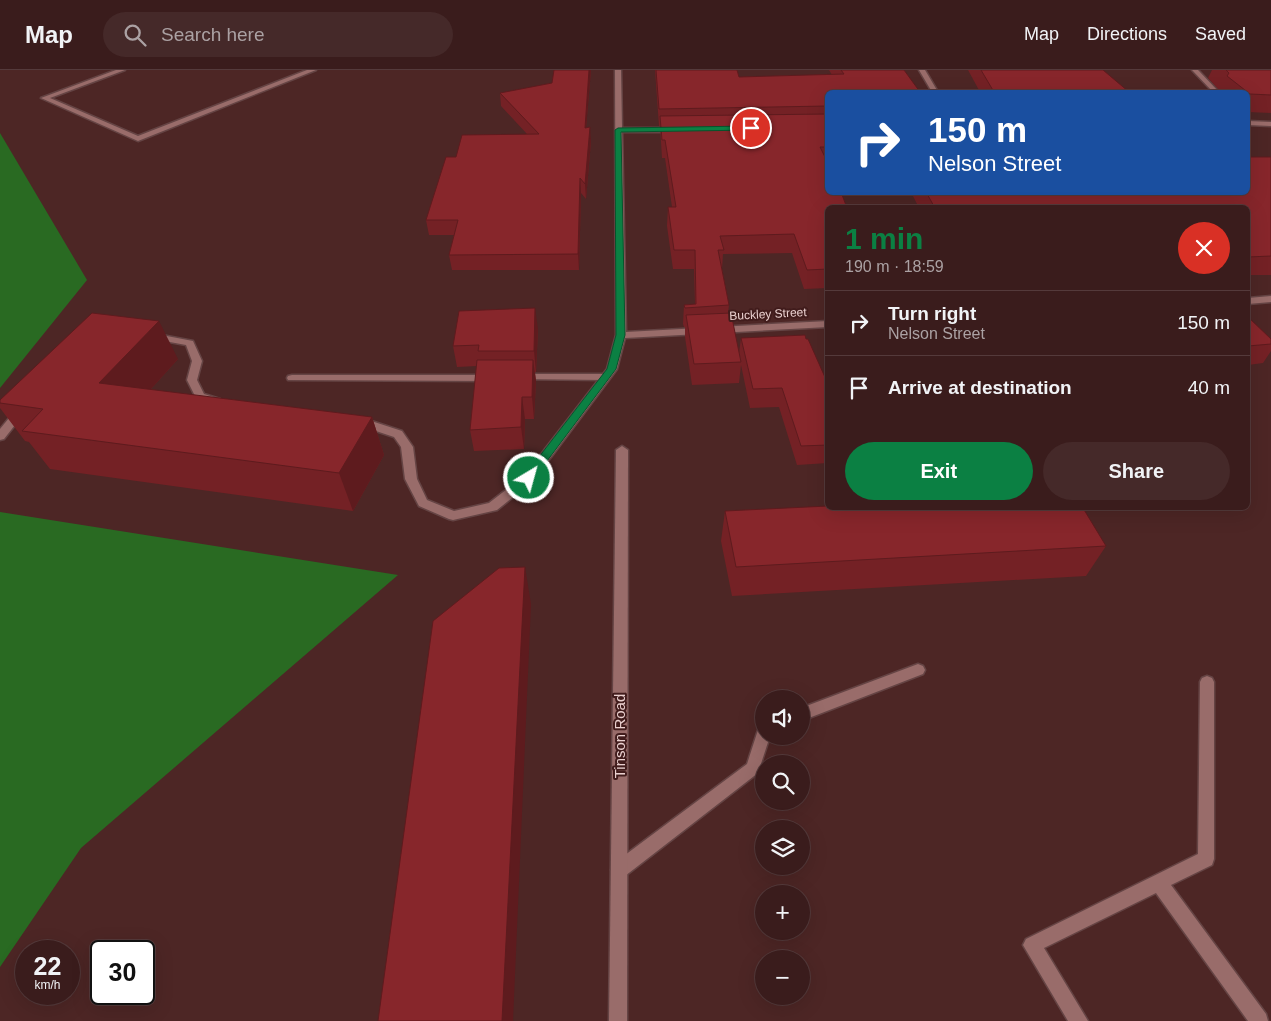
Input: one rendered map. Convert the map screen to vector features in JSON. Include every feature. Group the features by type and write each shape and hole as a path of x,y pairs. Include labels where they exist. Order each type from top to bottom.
{"street":[{"path":"122,70 44,98 138,139 313,70"},
{"path":"351,420 360,421 398,434 407,447 411,479 423,503 453,516 493,507 529,478 612,369 621,335 618,70"},
{"path":"922,70 934,90"},
{"path":"1195,70 1214,90"},
{"path":"1250,123 1271,124"},
{"path":"618,130 688,129"},
{"path":"1250,301 1271,299"},
{"name":"Buckley Street","path":"621,335 825,324"},
{"path":"142,337 152,336 190,343 197,361 192,380 200,396 230,405"},
{"path":"292,378 605,377"},
{"path":"0,436 31,398"},
{"name":"Tinson Road","path":"618,1021 622,450"},
{"path":"810,712 918,670"},
{"path":"1079,1021 1032,945 1206,859 1207,682"},
{"path":"619,870 753,768 760,745"},
{"path":"1159,883 1258,1021"}],"green space":[{"path":"0,133 87,280 0,388"},
{"path":"0,512 398,575 81,848 18,940 15,940 15,945 0,967"}],"building":[{"path":"554,70 589,70 585,128 590,127 585,184 580,178 578,254 449,255 458,220 426,220 446,157 456,157 462,135 539,134 500,93 552,83"},
{"path":"656,70 737,70 739,77 844,74 841,70 904,70 919,90 825,90 825,106 659,109"},
{"path":"981,70 1103,70 1127,90 993,90"},
{"path":"1226,70 1271,70 1271,95 1250,94 1250,90 1245,90 1227,76 1229,73"},
{"path":"825,114 825,147 820,147 825,157 825,195 842,195 846,205 825,205 825,269 807,270 794,234 720,236 724,250 718,250 729,305 685,308 684,305 696,304 695,250 674,250 668,207 676,207 665,140 662,140 660,116"},
{"path":"1250,157 1271,157 1271,256 1250,257 1250,205 933,205 928,195 1250,195"},
{"path":"535,308 534,351 478,351 479,345 453,346 459,311"},
{"path":"92,313 159,321 99,383 372,417 339,473 22,431 43,409 0,403 0,400"},
{"path":"731,313 741,362 694,364 686,315"},
{"path":"1250,319 1271,339 1271,344 1250,346"},
{"path":"805,335 825,377 825,445 801,446 782,388 753,389 741,338"},
{"path":"477,360 533,360 532,397 522,397 521,427 470,430"},
{"path":"825,506 825,510 1084,510 1106,546 736,567 725,511"},
{"path":"525,567 502,1021 378,1021 433,621 499,568"}],"route":[{"path":"529,478 612,369 621,335 618,130 751,128"}]}
